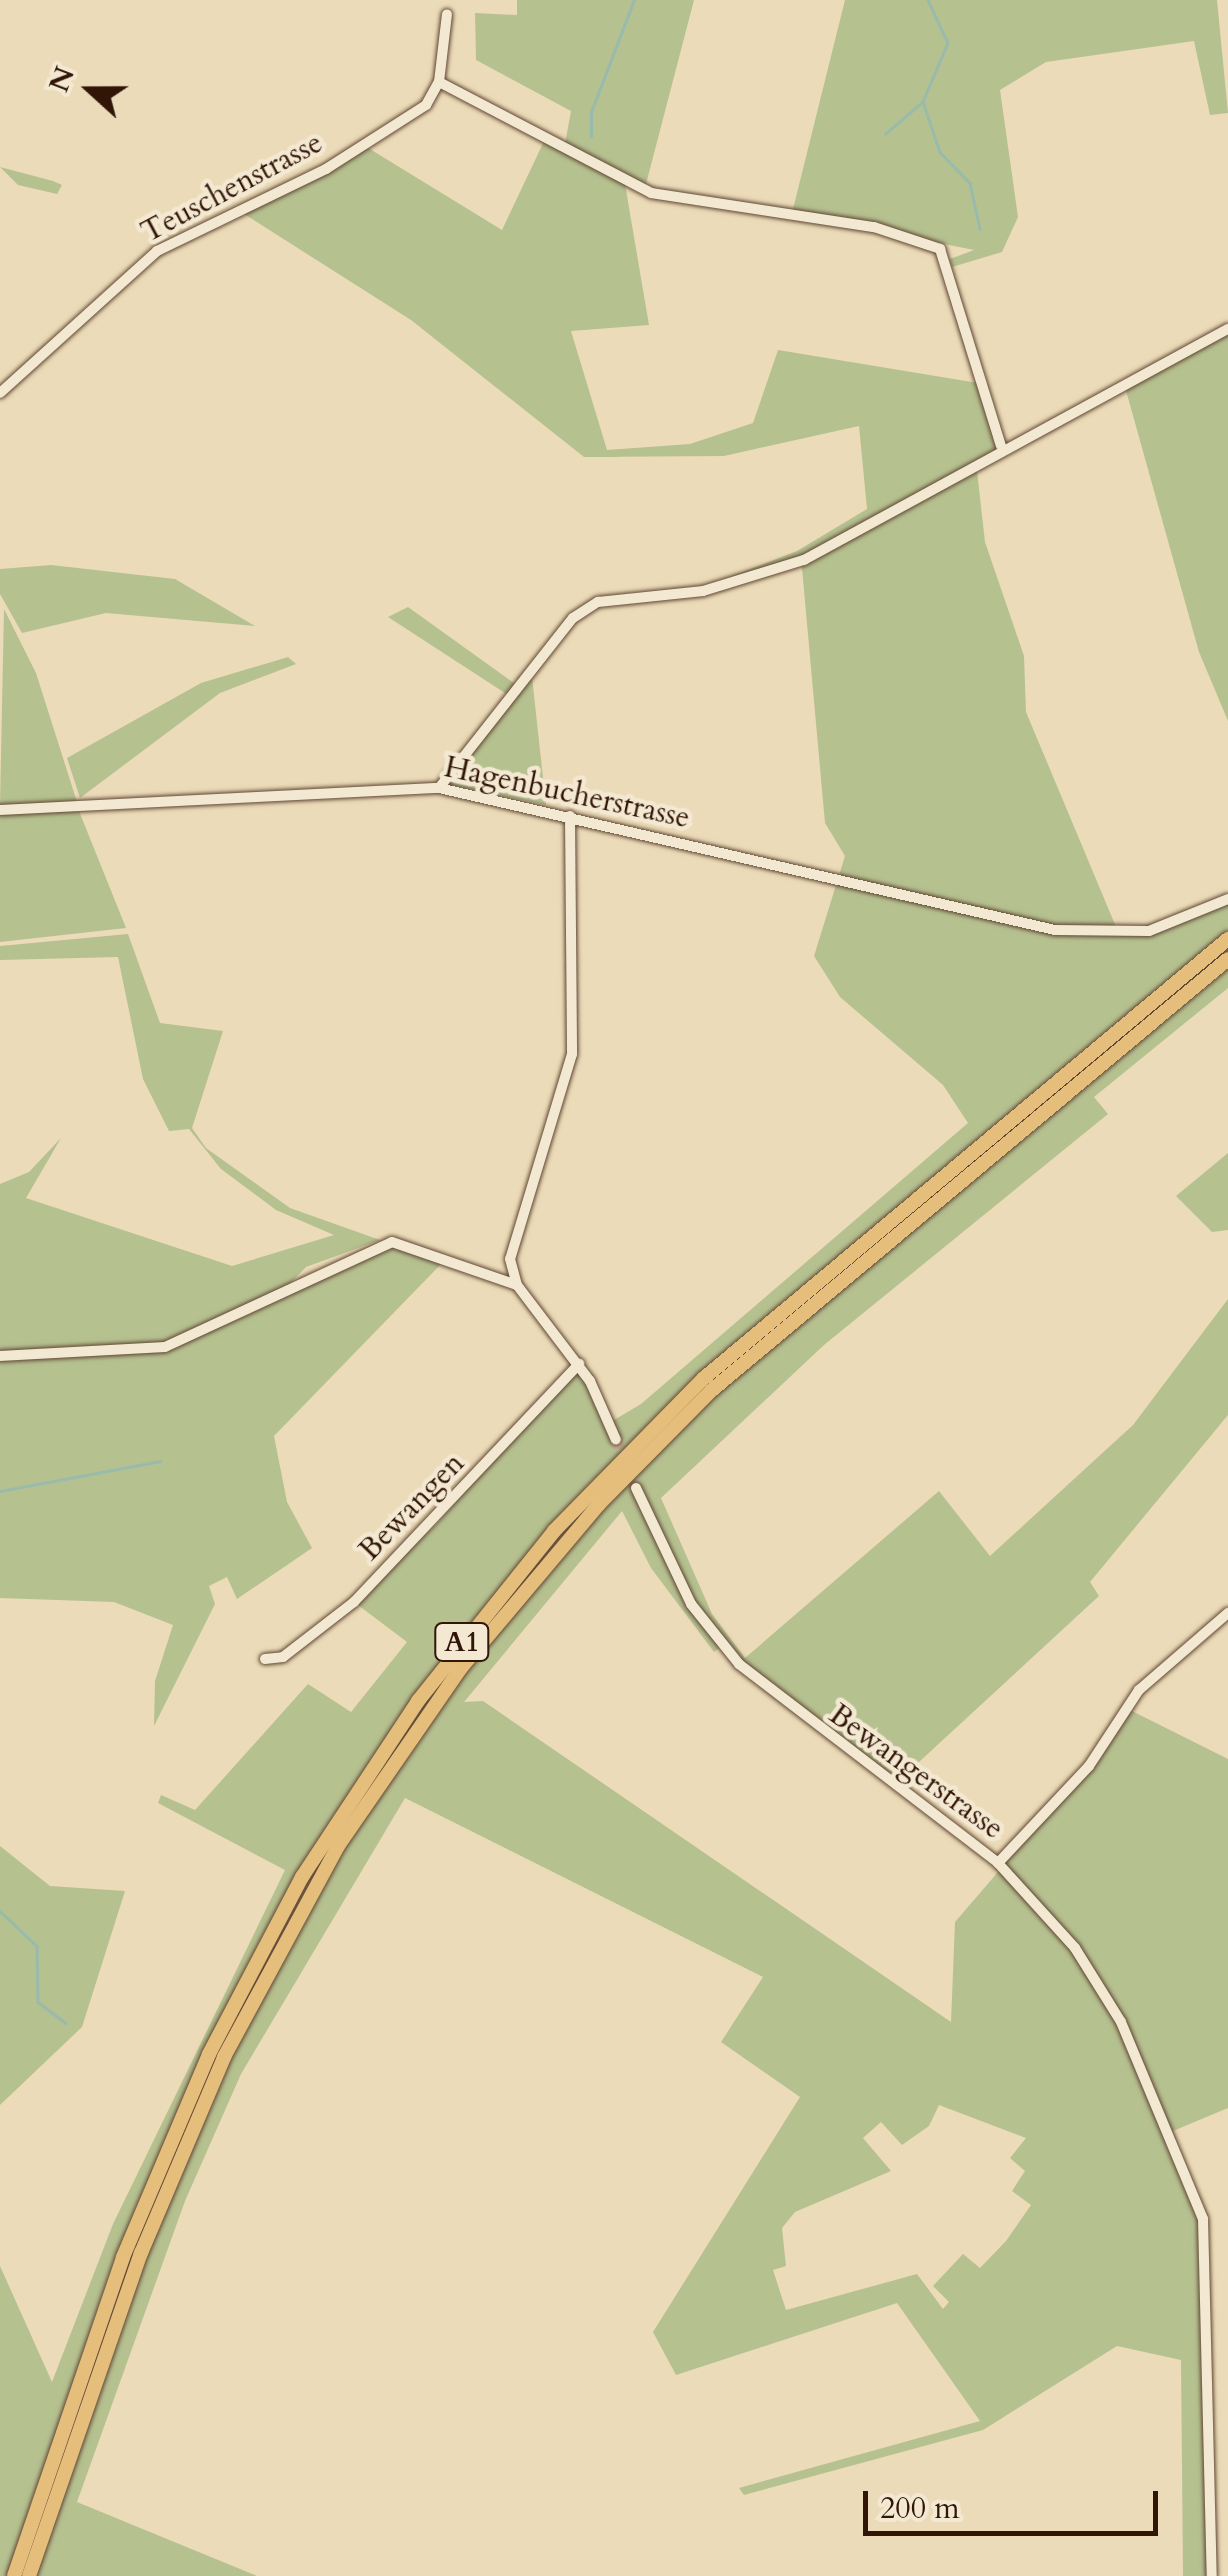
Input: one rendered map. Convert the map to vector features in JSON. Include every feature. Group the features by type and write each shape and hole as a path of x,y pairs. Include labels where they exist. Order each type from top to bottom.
{"highway":[{"name":"A1","path":"14,2576 123,2257 209,2054 302,1877 418,1701 554,1531 704,1378 1228,940"},
{"name":"A1","path":"30,2576 141,2253 224,2057 329,1861 460,1668 598,1504 712,1390 1228,959"}],"street":[{"path":"447,14 440,82 651,193 874,228 940,249 1001,446"},
{"name":"Teuschenstrasse","path":"0,393 157,251 326,169 426,105 440,82"},
{"path":"439,788 574,618 598,602 703,591 804,560 1001,446 1228,329"},
{"name":"Hagenbucherstrasse","path":"0,810 439,788 1022,924 1115,935 1179,923 1228,899"},
{"path":"516,1285 513,1230 561,1098 578,1004 570,816"},
{"path":"0,1356 166,1348 392,1242 516,1285 578,1364 616,1440"},
{"name":"Bewangen","path":"264,1659 283,1657 354,1602 438,1523 578,1364"},
{"name":"Bewangerstrasse","path":"636,1488 691,1604 752,1677 998,1863 1098,1983 1194,2184 1206,2255 1212,2576"},
{"path":"998,1863 1089,1766 1139,1690 1228,1614"}],"green space":[{"path":"517,0 694,0 645,188 565,144 571,111 476,60 475,13 517,15"},
{"path":"845,0 1217,0 1228,113 1210,115 1194,41 1046,62 1000,90 1018,217 1002,252 952,267 950,259 974,250 792,213"},
{"path":"546,137 625,184 649,325 571,331 607,450 690,444 753,423 778,350 984,384 1001,446 976,462 985,542 1024,656 1026,712 1119,934 1228,899 1228,988 1094,1097 1108,1114 824,1345 661,1498 712,1614 745,1658 939,1491 990,1556 1133,1425 1228,1299 1228,1415 1090,1582 1099,1596 894,1785 765,1691 722,1646 714,1652 651,1568 622,1511 464,1702 483,1701 951,2022 955,1922 1089,1766 1126,1708 1228,1759 1228,2108 1173,2131 1203,2219 1212,2576 1183,2576 1181,2360 1117,2346 983,2430 744,2495 739,2488 980,2421 897,2303 676,2375 653,2332 800,2097 721,2042 763,1977 405,1798 241,2074 185,2201 77,2502 257,2576 0,2576 0,2266 52,2382 113,2224 285,1870 158,1803 161,1795 195,1810 308,1684 351,1712 407,1642 354,1602 438,1523 564,1375 579,1364 609,1423 641,1404 968,1123 943,1085 840,997 814,956 845,856 825,823 801,557 716,582 797,551 867,509 859,426 724,456 584,457 411,320 241,212 365,146 502,230","holes":["939,2105 1026,2138 1010,2158 1025,2171 1012,2191 1031,2205 1006,2241 980,2268 963,2254 933,2286 949,2302 943,2309 917,2274 786,2310 773,2270 786,2266 782,2228 795,2212 891,2171 863,2138 881,2122 902,2145 929,2126"]},
{"path":"0,167 62,185 57,194 18,185"},
{"path":"1228,329 1228,721 1199,652 1125,387"},
{"path":"51,565 175,579 255,626 106,613 22,633 0,594 0,569"},
{"path":"408,607 518,686 511,697 388,617"},
{"path":"4,609 36,673 77,802 0,805"},
{"path":"288,657 296,664 220,693 80,798 67,758 201,683"},
{"path":"532,677 546,805 451,785 448,779"},
{"path":"79,811 126,928 0,942 0,814"},
{"path":"128,934 160,1023 223,1031 192,1128 206,1148 290,1208 380,1240 306,1267 280,1294 392,1242 444,1261 274,1436 287,1502 312,1548 237,1599 227,1577 209,1586 215,1604 154,1726 155,1681 173,1625 114,1602 0,1598 0,1184 29,1172 61,1138 26,1198 232,1266 334,1235 276,1210 221,1169 189,1129 169,1131 143,1079 118,957 0,960 0,946"},
{"path":"1228,1153 1228,1230 1212,1232 1176,1196"},
{"path":"0,1846 50,1886 125,1891 82,2027 0,2105"}],"waterway":[{"path":"591,137 591,112 634,0"},
{"path":"928,0 948,43 923,102 940,152 970,183 980,229"},
{"path":"885,134 921,103"},
{"path":"0,1491 160,1461"},
{"path":"0,1911 37,1946 38,2002 66,2023"}],"tunnel":[{"path":"616,1440 636,1488"}]}
